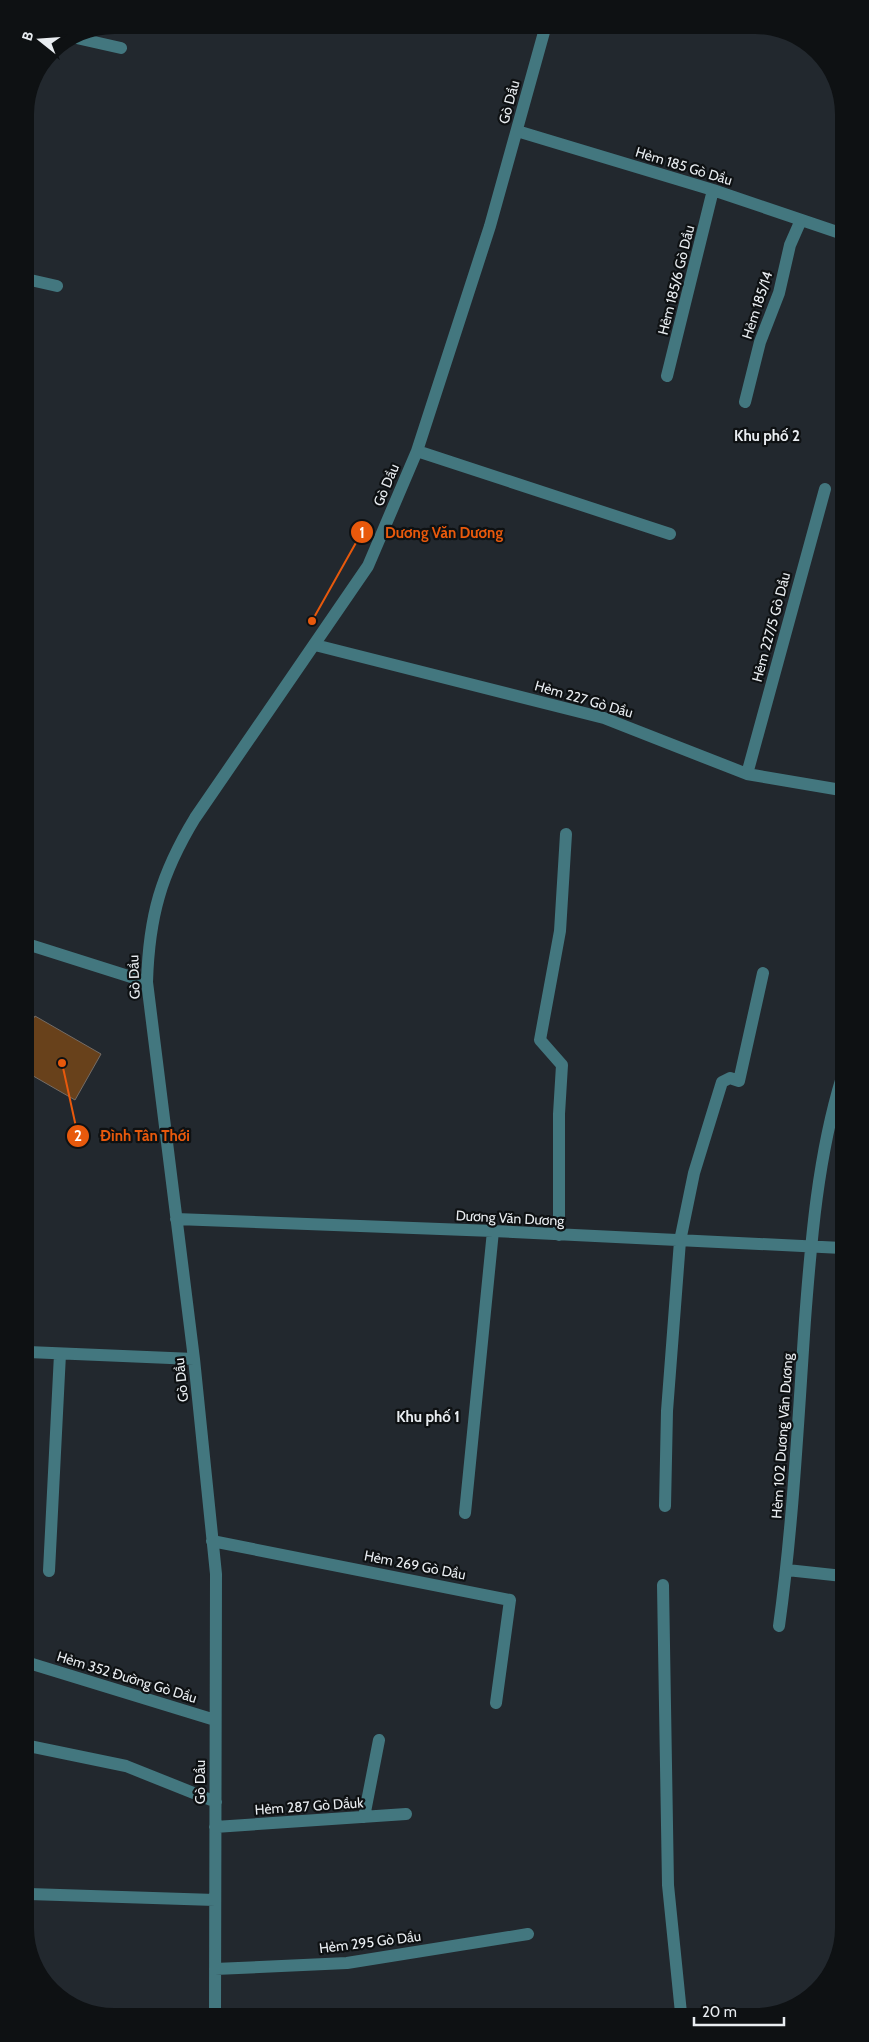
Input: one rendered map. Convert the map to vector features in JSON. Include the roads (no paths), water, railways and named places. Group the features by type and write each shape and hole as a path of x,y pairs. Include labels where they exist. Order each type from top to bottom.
{"street":[{"name":"Gò Dầu","path":"215,2008 216,1574 194,1359 147,982 148,947 153,914 163,881 177,848 195,818 368,566 417,451 490,226 544,34"},
{"path":"84,40 121,48"},
{"name":"Hẻm 185 Gò Dầu","path":"517,131 713,190 835,231"},
{"name":"Hẻm 185/6 Gò Dầu","path":"667,376 713,190"},
{"name":"Hẻm 185/14","path":"745,402 760,342 778,292 790,245 801,220"},
{"path":"34,280 57,286"},
{"path":"417,451 670,534"},
{"name":"Hẻm 227/5 Gò Dầu","path":"747,774 825,488"},
{"name":"Hẻm 227 Gò Dầu","path":"315,645 604,718 747,774 835,789"},
{"path":"559,1235 559,1114 562,1065 540,1040 560,931 566,834"},
{"path":"34,946 147,982"},
{"path":"665,1506 667,1411 680,1241 694,1173 722,1082 730,1078 739,1081 763,973"},
{"name":"Hẻm 102 Dương Văn Dương","path":"779,1626 786,1570 811,1247 831,1113 835,1100"},
{"name":"Dương Văn Dương","path":"176,1219 493,1231 835,1248"},
{"path":"465,1513 493,1231"},
{"path":"34,1352 194,1359"},
{"path":"49,1571 60,1354"},
{"name":"Hẻm 269 Gò Dầu","path":"212,1540 510,1600 496,1702"},
{"path":"786,1570 835,1575"},
{"path":"663,1585 668,1885 680,2008"},
{"name":"Hẻm 352 Đường Gò Dầu","path":"34,1665 215,1720"},
{"path":"364,1817 379,1740"},
{"path":"34,1747 126,1766 216,1802"},
{"name":"Hẻm 287 Gò Dầuk","path":"215,1827 406,1814"},
{"path":"34,1894 215,1900"},
{"name":"Hẻm 295 Gò Dầu","path":"215,1969 347,1963 528,1934"}],"place":[{"name":"Dương Văn Dương","path":"312,621"},
{"name":"Đình Tân Thới","path":"62,1063"}],"district":[{"name":"Khu phố 2","path":"767,436"},
{"name":"Khu phố 1","path":"428,1417"}]}
